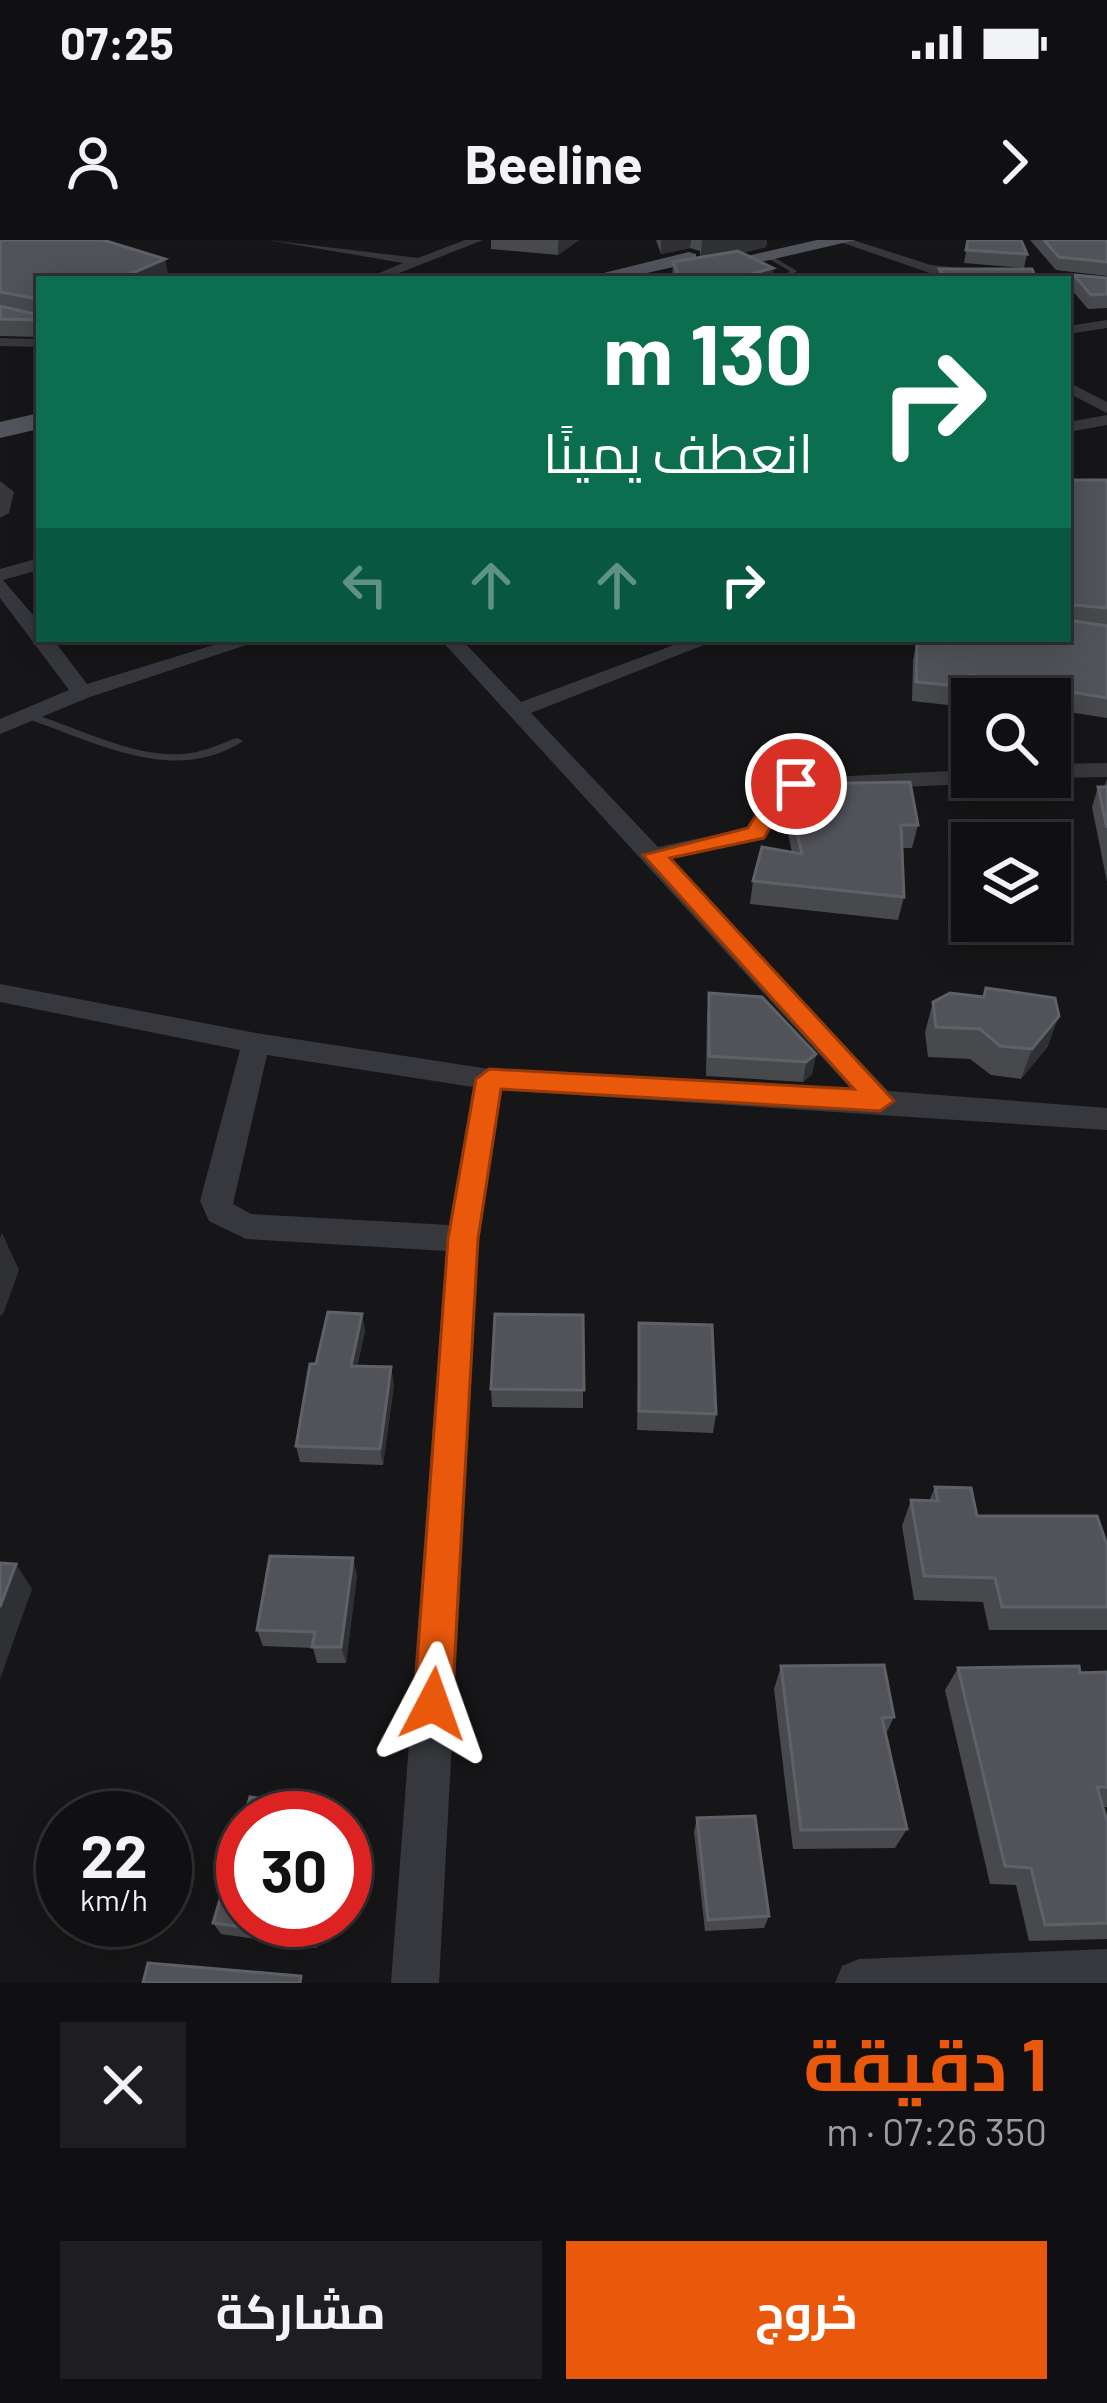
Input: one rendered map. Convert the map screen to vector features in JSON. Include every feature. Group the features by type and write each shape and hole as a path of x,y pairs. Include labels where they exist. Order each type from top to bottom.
{"main road":[{"path":"608,276 845,240"},
{"path":"668,276 771,248"},
{"path":"0,414 36,407"},
{"path":"0,430 36,422"}],"street":[{"path":"274,240 421,262"},
{"path":"381,276 477,240"},
{"path":"845,240 926,273 992,276"},
{"path":"1071,330 1107,325"},
{"path":"0,342 36,343"},
{"path":"1071,389 1107,408"},
{"path":"1071,426 1107,420"},
{"path":"0,486 5,492 0,513"},
{"path":"0,575 36,565"},
{"path":"0,585 36,632"},
{"path":"44,642 82,692"},
{"path":"0,727 82,692 244,642"},
{"path":"452,642 880,1101"},
{"path":"520,710 701,642"},
{"path":"1071,771 1107,770"},
{"path":"654,855 756,833 778,796 796,784 951,777"},
{"path":"0,993 256,1042 489,1079 1107,1119"},
{"path":"256,1042 216,1201 220,1212 246,1226 463,1239"},
{"path":"415,1983 463,1239 489,1079"},
{"path":"859,1983 1107,1973"}],"lane":[{"path":"771,248 794,271 787,276"},
{"path":"26,715 159,760 213,755 238,741"}],"building":[{"path":"103,240 165,259 126,276 36,276 36,299 0,292 0,242"},
{"path":"968,240 1021,240 1027,254 966,250"},
{"path":"1044,240 1107,240 1107,262 1059,257"},
{"path":"738,251 773,268 743,276 679,276 673,262"},
{"path":"939,269 1032,269 1035,276 943,276"},
{"path":"1074,275 1107,278 1107,294 1091,295"},
{"path":"0,306 34,314 36,306 36,320 0,319"},
{"path":"1071,480 1107,480 1107,608 1074,605 1071,610"},
{"path":"1071,620 1107,626 1107,698 1071,692 1071,678 970,675 951,678 951,685 916,682 917,642 1071,642"},
{"path":"910,782 918,825 901,825 904,897 753,881 762,847 802,854 790,802 800,802 796,784"},
{"path":"1098,787 1107,787 1107,828"},
{"path":"986,988 1055,998 1059,1016 1032,1049 1000,1046 980,1029 936,1027 933,1002 950,993 984,997"},
{"path":"709,993 762,997 816,1054 806,1062 709,1056"},
{"path":"328,1312 362,1314 351,1366 391,1367 380,1449 296,1446 310,1364 316,1364"},
{"path":"495,1314 583,1315 584,1390 491,1389"},
{"path":"639,1323 712,1325 716,1414 639,1411"},
{"path":"935,1487 971,1488 977,1516 1097,1516 1107,1545 1107,1607 1002,1607 995,1578 924,1576 911,1500 938,1501"},
{"path":"270,1556 353,1558 341,1647 312,1647 315,1632 257,1630"},
{"path":"0,1563 16,1564 0,1607"},
{"path":"884,1665 894,1717 882,1718 907,1829 801,1830 781,1666"},
{"path":"1079,1666 1080,1673 1107,1672 1107,1787 1097,1787 1107,1821 1107,1923 1045,1925 1031,1868 1005,1866 958,1668"},
{"path":"755,1816 769,1916 708,1920 697,1818"},
{"path":"148,1963 301,1976 300,1983 143,1983"}],"route":[{"path":"433,1704 463,1239 489,1079 880,1101 654,855 756,833 765,826 778,796 796,784"}]}
